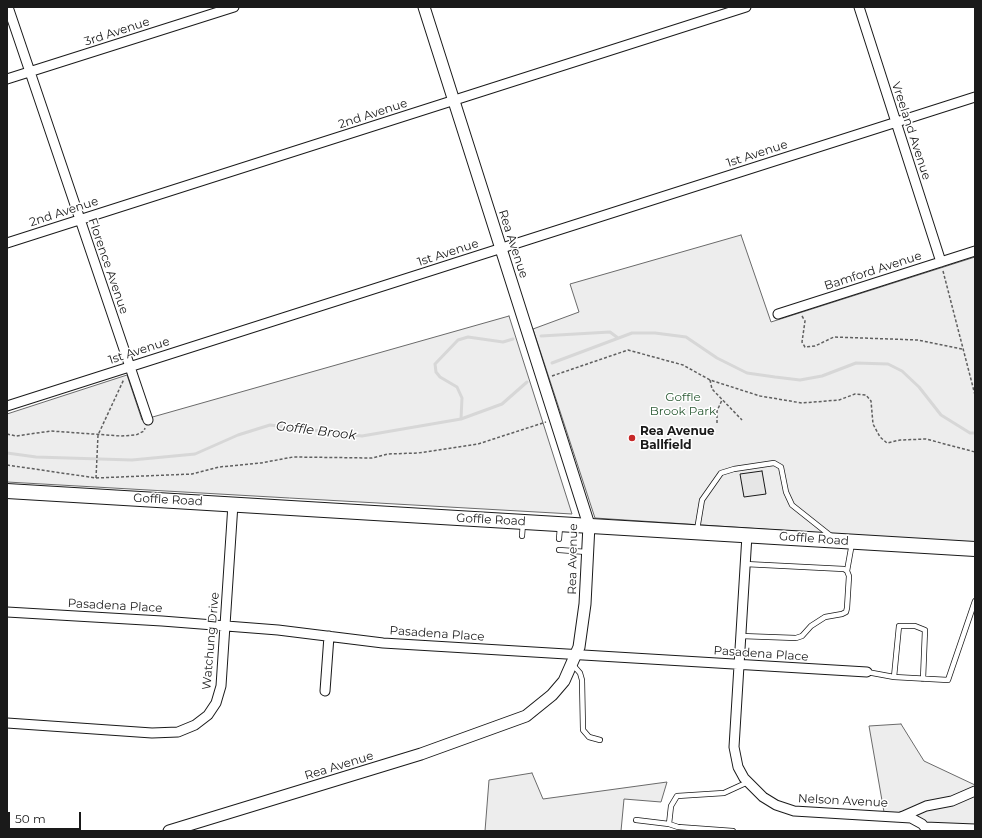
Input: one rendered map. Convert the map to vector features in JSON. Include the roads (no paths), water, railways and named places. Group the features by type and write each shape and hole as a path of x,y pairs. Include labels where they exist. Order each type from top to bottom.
{"main road":[{"name":"Goffle Road","path":"7,491 975,549"}],"street":[{"name":"Florence Avenue","path":"8,7 148,420"},
{"name":"3rd Avenue","path":"7,80 234,7"},
{"name":"Rea Avenue","path":"169,831 355,775 526,716 552,695 564,681 574,660 582,636 589,525 424,7"},
{"name":"2nd Avenue","path":"7,243 746,7"},
{"name":"Vreeland Avenue","path":"859,7 941,262"},
{"name":"1st Avenue","path":"7,406 975,97"},
{"name":"Bamford Avenue","path":"778,314 975,251"},
{"name":"Watchung Drive","path":"7,723 152,733 178,732 195,726 208,715 219,694 233,504"},
{"name":"Nelson Avenue","path":"747,535 734,747 738,767 748,782 763,797 794,811 900,817 918,821 926,829"},
{"name":"Pasadena Place","path":"7,612 162,621 278,630 383,643 574,660 739,664 867,672"},
{"path":"325,691 329,636"},
{"path":"900,817 926,806 952,801 975,791"},
{"path":"926,829 975,829"}],"lane":[{"path":"697,532 702,500 715,480 724,472 754,465 778,464 781,467 786,492 792,505 838,541"},
{"path":"522,536 523,521"},
{"path":"559,539 560,524"},
{"path":"741,636 796,638 802,636 811,626 825,617 846,612 849,576 847,571 852,542"},
{"path":"559,550 587,552"},
{"path":"745,564 844,569 847,571"},
{"path":"867,672 894,677 948,680 975,601"},
{"path":"894,677 899,626 915,626 925,630 923,679"},
{"path":"574,660 582,680 584,730 589,737 600,740"},
{"path":"669,824 671,806 677,796 724,793 748,782"},
{"path":"636,820 733,831"}],"waterway":[{"name":"Goffle Brook","path":"541,336 610,332 618,338"},
{"name":"Goffle Brook","path":"552,363 632,333 655,333 686,337 717,358 747,373 775,377 800,380 822,376 856,363 888,364 902,371 919,387 941,415 970,433 975,433"},
{"name":"Goffle Brook","path":"461,419 462,398 457,387 440,377 436,372 435,364 458,340 468,337 503,342 513,339"},
{"name":"Goffle Brook","path":"7,453 36,457 132,460 195,454 238,435 270,425 362,436 461,419 502,404 527,382"}],"place":[{"name":"Rea Avenue Ballfield","path":"632,438"}],"park label":[{"name":"Goffle Brook Park","path":"683,404"}]}
